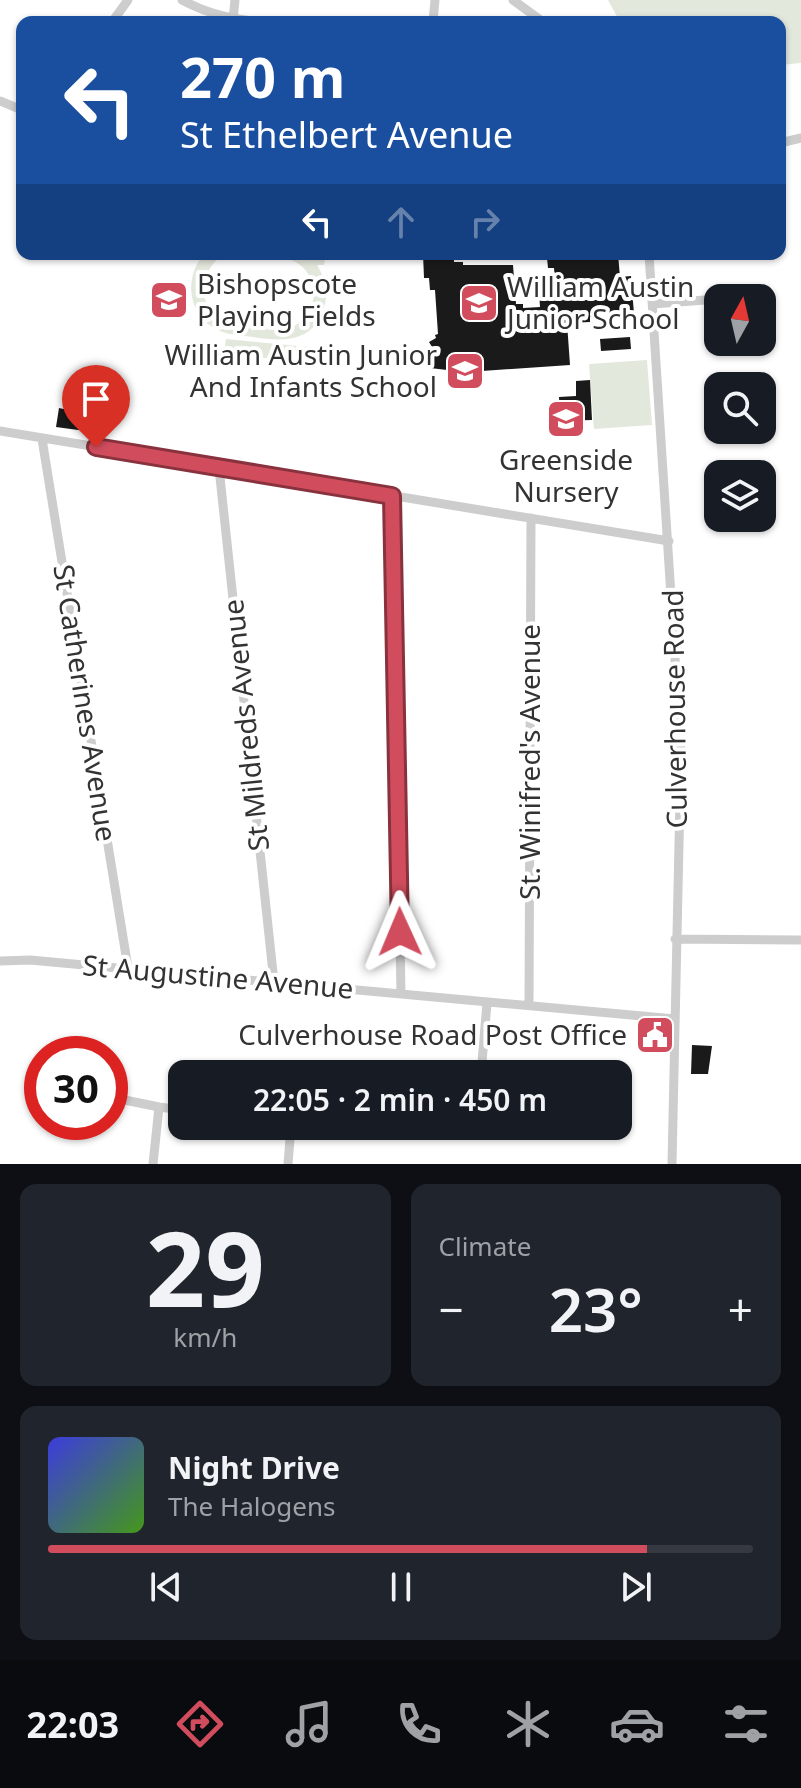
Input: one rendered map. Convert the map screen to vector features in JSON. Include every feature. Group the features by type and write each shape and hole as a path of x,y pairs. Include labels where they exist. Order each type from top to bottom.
{"street":[{"path":"182,0 221,16"},
{"path":"513,0 535,16"},
{"name":"Culverhouse Road","path":"649,260 681,752 672,1164"},
{"path":"653,304 704,300"},
{"path":"0,431 669,541"},
{"name":"St Catherines Avenue","path":"42,439 128,968"},
{"name":"St Mildreds Avenue","path":"219,468 274,982"},
{"path":"392,496 401,994"},
{"name":"St. Winifred's Avenue","path":"529,1005 531,518"},
{"path":"675,939 801,940"},
{"name":"St Augustine Avenue","path":"0,961 30,960 128,968 675,1019"},
{"path":"482,1060 487,1003"},
{"path":"128,1101 168,1108"},
{"path":"153,1164 159,1107"},
{"path":"288,1164 290,1140"}],"shaded area":[{"path":"608,0 801,0 801,63 786,64 786,16 617,16"},
{"path":"200,260 216,260 204,286 207,305 213,313 237,324 279,329 302,321 314,297 307,272 291,260 325,260 324,265 317,265 326,291 319,319 305,334 285,339 263,339 216,329 206,322 194,305 191,284"},
{"path":"226,339 339,350 337,365 224,354"},
{"path":"647,360 652,425 594,429 589,364"}],"building":[{"path":"423,260 454,260 463,262 463,265 513,265 516,304 523,304 523,308 540,307 539,292 556,291 554,268 548,268 547,260 619,260 620,277 631,276 634,314 590,317 590,322 567,323 570,365 482,371 482,375 469,376 468,366 448,367 447,370 430,368 432,347 429,342 438,334 435,290 430,290 429,278 424,278"},
{"path":"630,337 631,349 601,351 600,339"},
{"path":"590,380 592,420 560,421 559,397 576,396 576,381"},
{"path":"69,404 87,409 86,416 96,417 93,432 56,427 59,408 68,410"},
{"path":"692,1045 712,1046 708,1074 691,1074"}],"place":[{"name":"Bishopscote Playing Fields","path":"169,300"},
{"name":"William Austin Junior School","path":"479,303"},
{"name":"William Austin Junior And Infants School","path":"465,371"},
{"name":"Greenside Nursery","path":"566,419"},
{"name":"Culverhouse Road Post Office","path":"655,1035"}],"route":[{"path":"96,447 392,496 400,932"}]}
